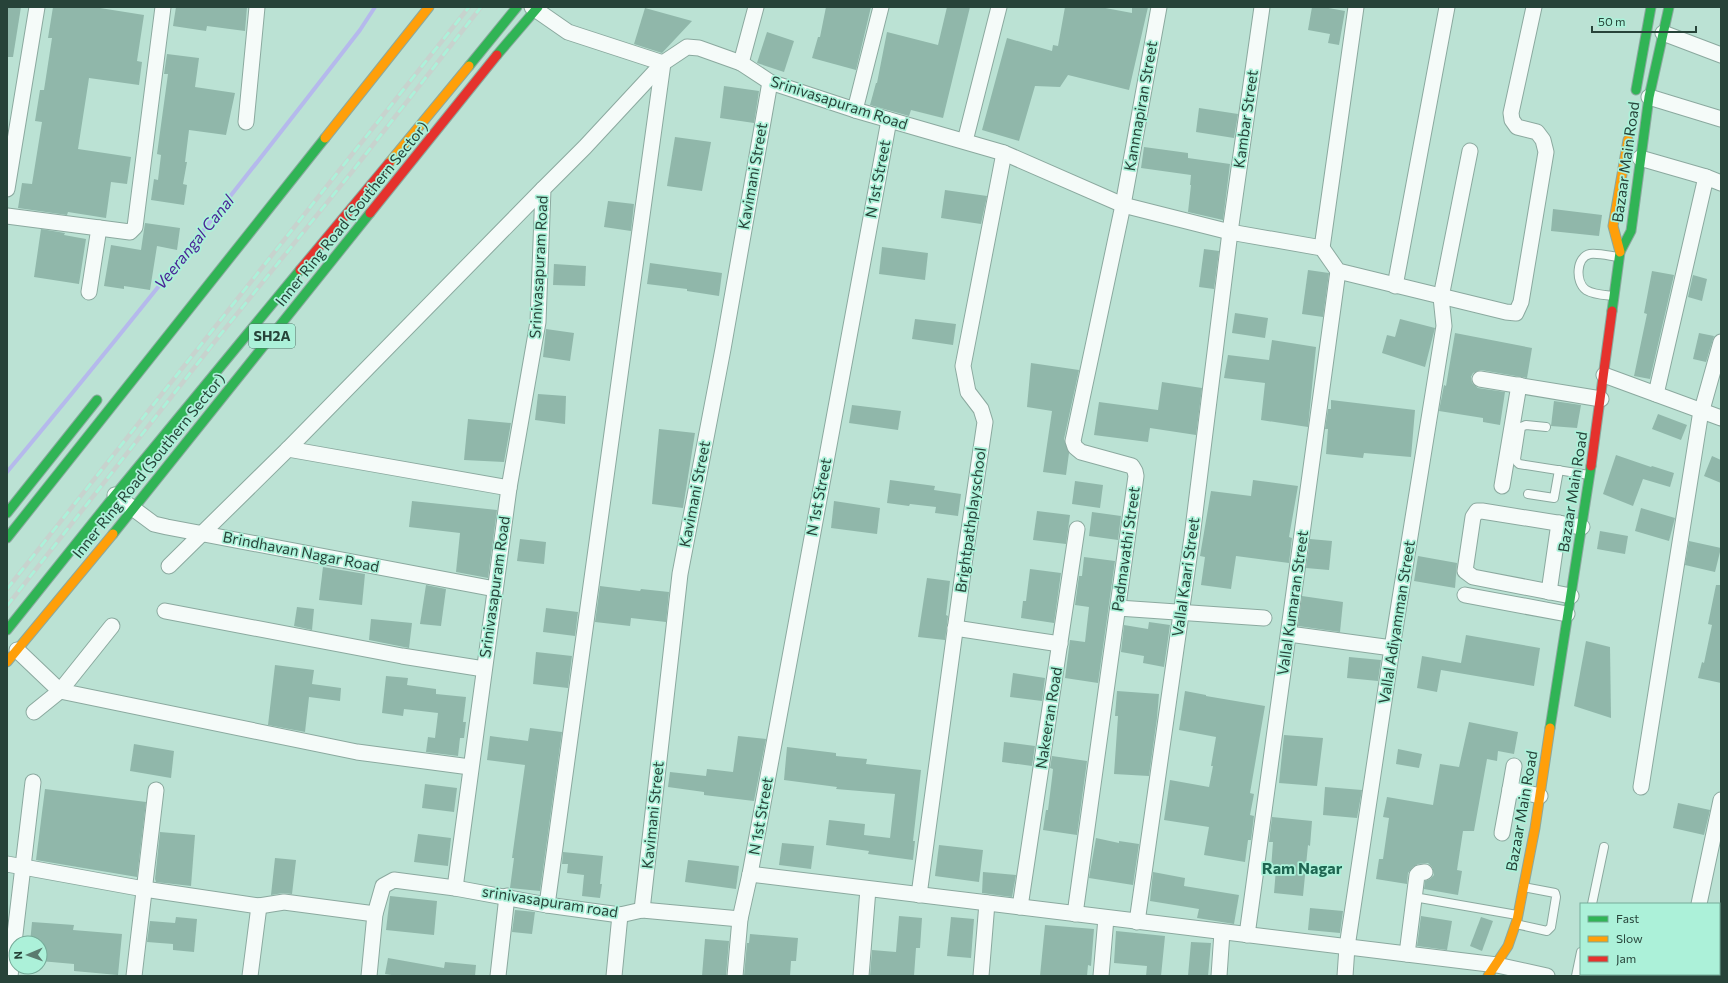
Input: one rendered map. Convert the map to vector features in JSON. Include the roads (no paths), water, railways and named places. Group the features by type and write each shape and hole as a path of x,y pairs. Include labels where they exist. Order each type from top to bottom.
{"main road":[{"path":"7,538 428,7"},
{"name":"Inner Ring Road (Southern Sector)","path":"7,630 517,7"},
{"path":"1634,101 1651,7"},
{"name":"Bazaar Main Road","path":"1492,971 1508,946 1516,920 1540,796 1601,399 1620,255 1631,231 1649,97 1669,7"},
{"name":"Inner Ring Road (Southern Sector)","path":"7,662 27,661 138,513 535,8"},
{"path":"1620,255 1613,226 1629,132"},
{"path":"7,513 102,394"}],"street":[{"path":"7,189 37,7"},
{"path":"7,216 130,232 135,227 163,7"},
{"path":"246,122 257,7"},
{"path":"741,63 756,7"},
{"path":"855,110 881,7"},
{"path":"964,141 999,7"},
{"name":"Kannnapiran Street","path":"1123,205 1159,7"},
{"name":"Kambar Street","path":"1230,232 1262,7"},
{"path":"1356,7 1322,248 1338,271 1441,297 1516,313 1521,302 1546,152 1543,140 1537,132 1516,127 1512,120 1511,113 1534,7"},
{"path":"1395,286 1447,7"},
{"path":"535,8 549,20 568,32 663,62 548,905"},
{"path":"1662,33 1721,55"},
{"name":"Srinivasapuram Road","path":"455,888 470,767 509,488 538,322 542,189 585,147 663,62 687,47 699,48 741,63 770,82 855,110 1004,153 1123,205 1230,232 1322,248"},
{"name":"Kavimani Street","path":"642,910 680,574 723,349 770,82"},
{"path":"1649,97 1721,119"},
{"name":"N 1st Street","path":"735,976 740,919 750,874 889,120"},
{"name":"Vallal Adiyamman Street","path":"1345,976 1347,947 1392,648 1444,326 1441,297 1470,151"},
{"name":"Brightpathplayschool","path":"919,895 955,628 985,422 981,408 968,392 963,366 1004,153"},
{"path":"1640,158 1721,183"},
{"path":"1656,394 1706,178"},
{"path":"170,566 288,449 542,189"},
{"name":"Padmavathi Street","path":"1075,914 1136,476 1132,466 1081,452 1073,441 1123,205"},
{"path":"89,292 99,228"},
{"name":"Vallal Kaari Street","path":"1137,922 1182,611 1230,232"},
{"name":"Vallal Kumaran Street","path":"1247,935 1338,271"},
{"path":"1641,787 1702,411 1721,342"},
{"path":"1604,375 1721,418"},
{"path":"1480,379 1601,399"},
{"path":"1502,486 1519,386"},
{"path":"288,449 509,488"},
{"name":"Brindhavan Nagar Road","path":"116,495 154,524 495,589"},
{"path":"1569,605 1549,592 1473,578 1468,574 1465,571 1473,517 1477,512 1482,511 1582,527"},
{"path":"1549,592 1559,524"},
{"name":"Nakeeran Road","path":"1020,907 1077,529"},
{"path":"1467,590 1569,605"},
{"path":"1118,608 1182,611 1264,618"},
{"path":"165,611 402,656 484,669"},
{"path":"34,712 60,691 112,626"},
{"path":"955,628 1060,644"},
{"path":"1289,634 1392,648"},
{"path":"27,661 60,691 357,752 470,767"},
{"path":"1502,833 1514,766"},
{"path":"10,976 32,782"},
{"path":"1510,789 1540,796"},
{"path":"134,976 156,790"},
{"path":"1699,903 1721,800"},
{"path":"7,864 144,889 259,906 284,902 375,914"},
{"path":"1407,954 1417,875 1425,872"},
{"path":"750,874 1407,954 1492,971 1547,976"},
{"name":"srinivasapuram road","path":"369,976 375,914 383,886 394,880 507,896 548,905 620,915 642,910 740,919"},
{"path":"861,976 868,889"},
{"path":"498,976 507,896"},
{"path":"981,976 987,903"},
{"path":"250,976 259,906"},
{"path":"614,976 620,915"},
{"path":"1101,976 1106,918"},
{"path":"1219,976 1222,932"}],"lane":[{"path":"1614,296 1592,292 1585,289 1580,282 1580,261 1585,256 1591,254 1620,255"},
{"path":"1546,427 1526,425 1521,427 1516,462 1519,464 1589,475"},
{"path":"1528,494 1554,498 1559,470"},
{"path":"1592,903 1604,847"},
{"path":"1414,897 1516,920 1547,931 1551,927 1556,897 1555,893 1523,887"},
{"path":"1576,976 1580,957"}],"waterway":[{"name":"Veerangal Canal","path":"7,472 142,308 230,197 360,30 375,7"}],"railway":[{"path":"7,589 469,7"},
{"path":"7,606 481,7"}],"district":[{"name":"Ram Nagar","path":"1302,868"}]}
